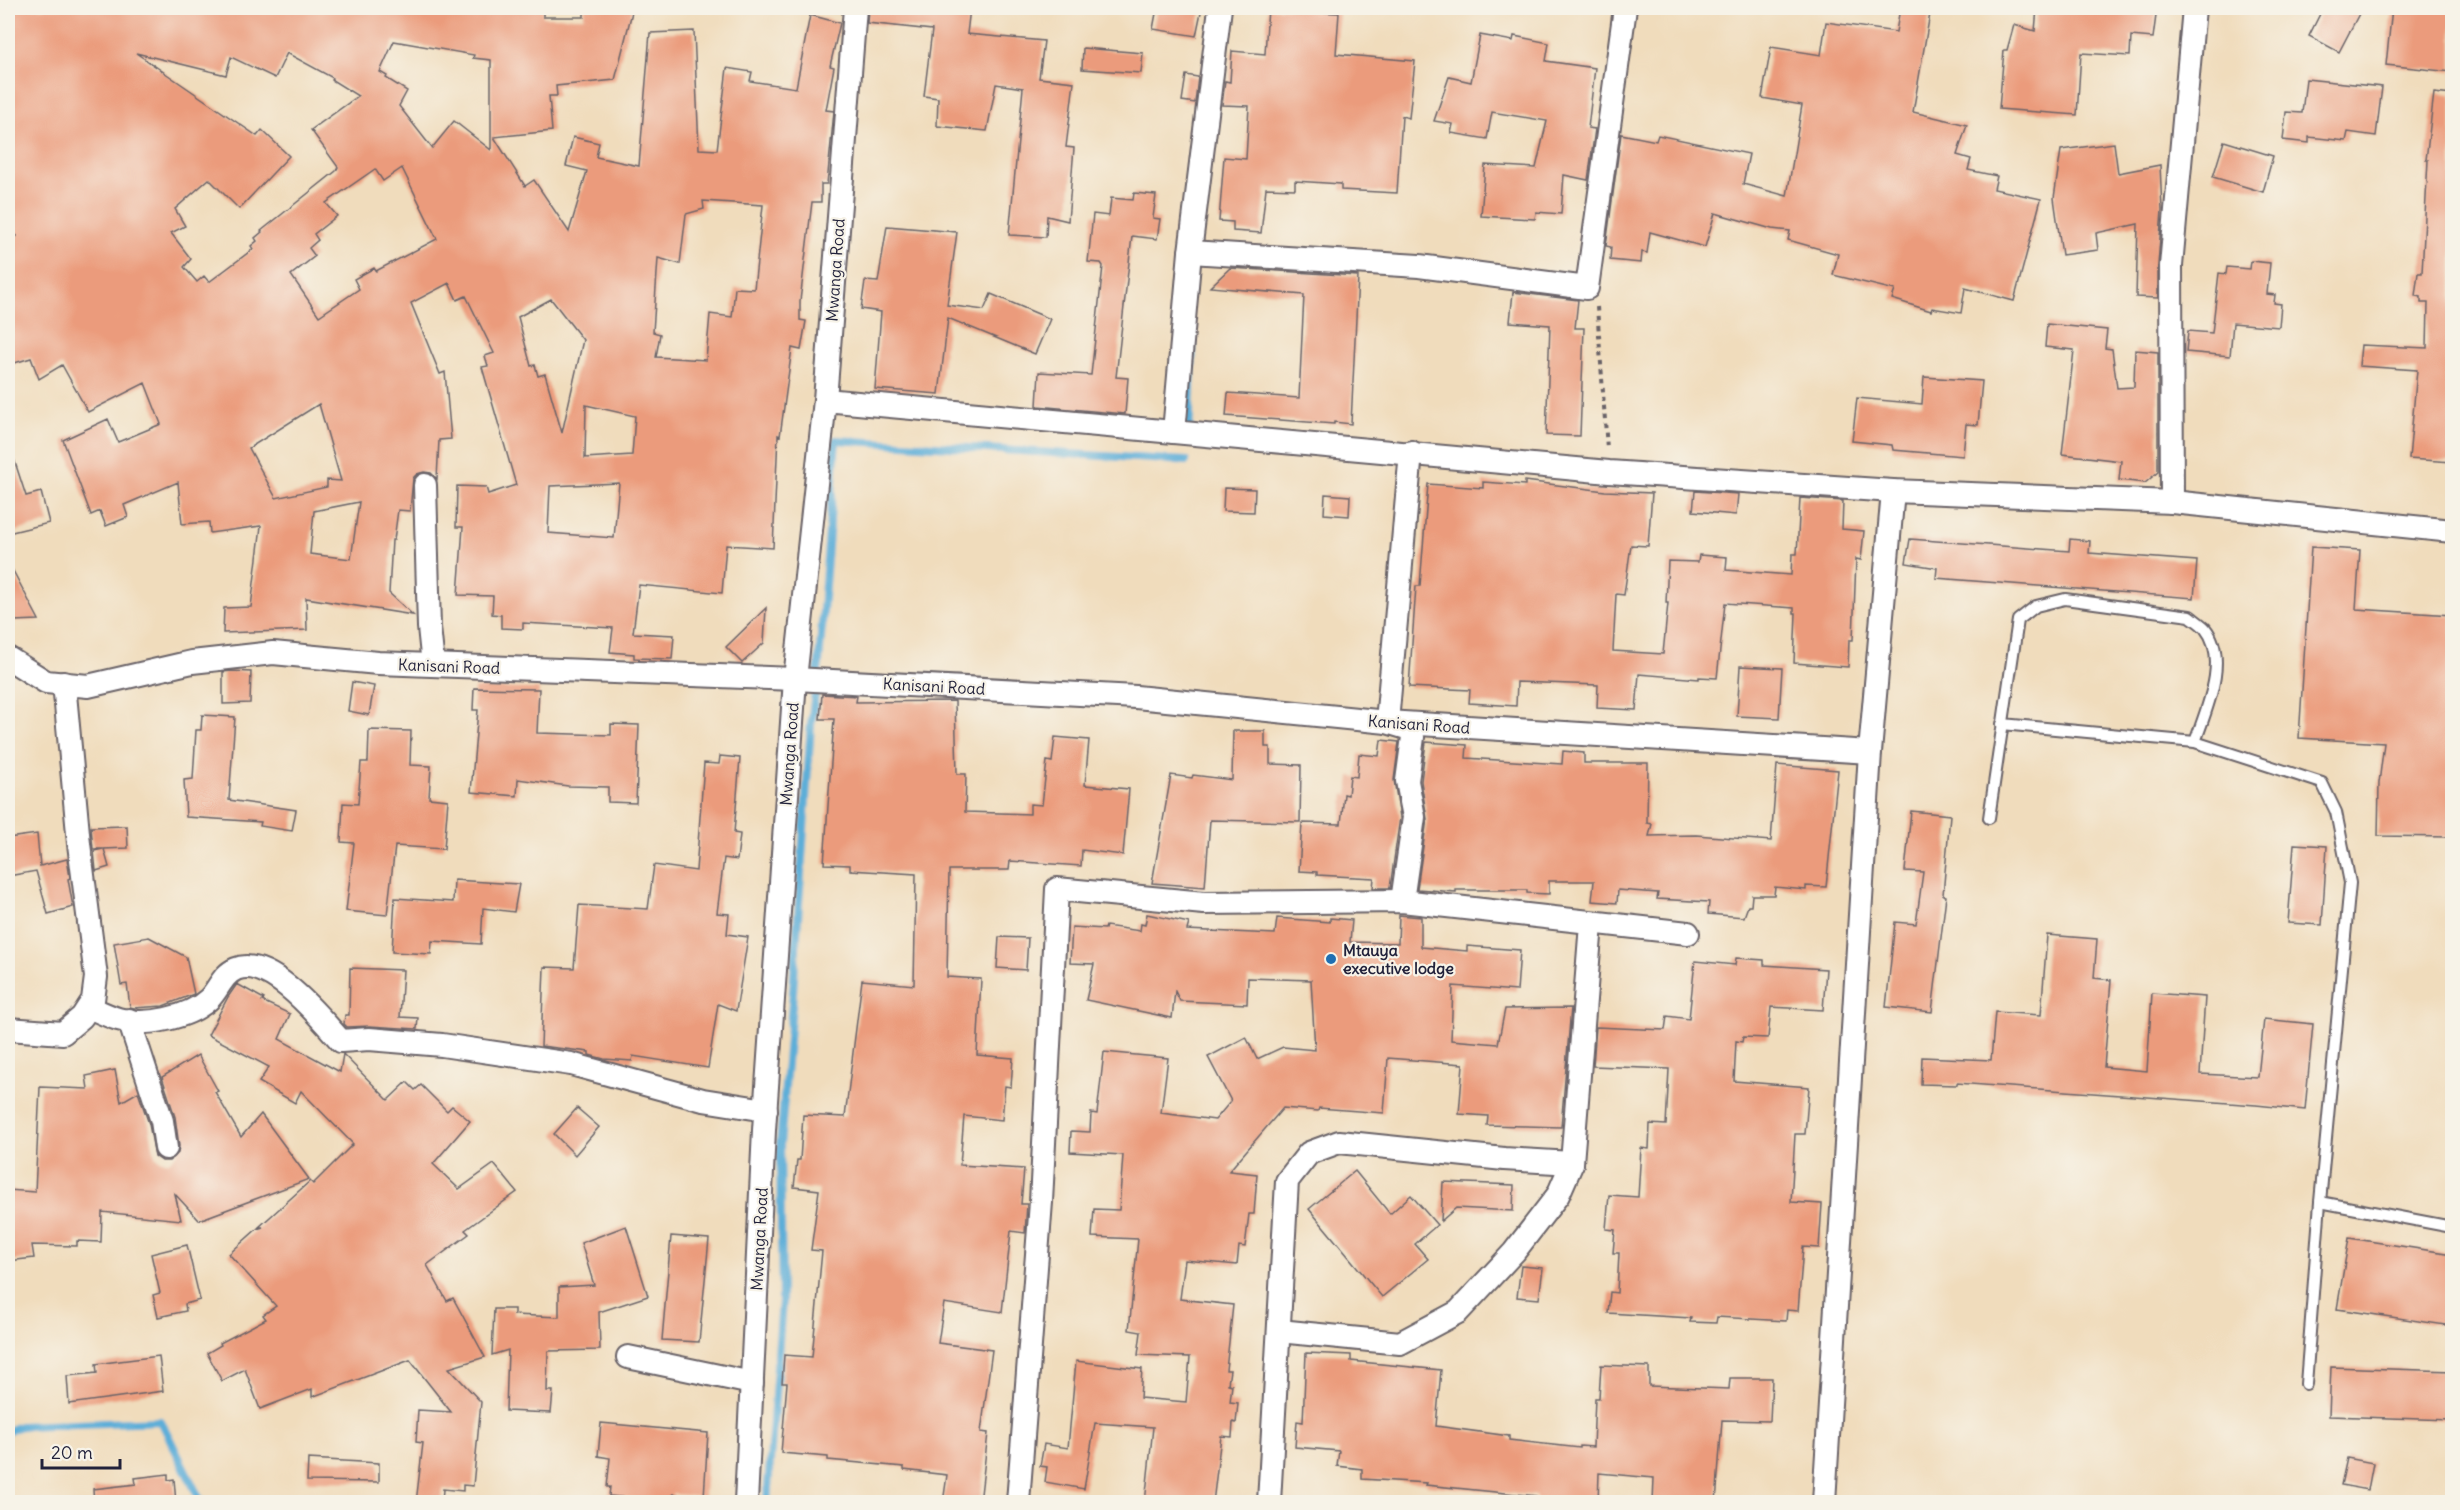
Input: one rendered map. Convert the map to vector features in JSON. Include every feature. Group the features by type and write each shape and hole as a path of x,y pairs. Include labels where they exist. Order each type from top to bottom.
{"street":[{"name":"Mwanga Road","path":"746,1503 766,1110 795,679 825,400 855,8"},
{"path":"1174,432 1190,252 1220,8"},
{"path":"1190,252 1419,266 1587,288 1626,8"},
{"path":"2172,502 2171,266 2194,8"},
{"path":"825,400 1411,452 1609,472 1893,491 2172,502 2452,531"},
{"path":"1402,902 1414,817 1407,781 1413,737 1410,729 1387,723 1411,452"},
{"path":"425,485 429,627 434,665"},
{"path":"1824,1503 1870,752 1893,491"},
{"name":"Kanisani Road","path":"8,658 46,682 88,686 192,662 273,653 378,663 795,679 1136,697 1387,723 1870,752"},
{"path":"8,1029 63,1033 82,1017 93,1000 96,976 79,844 64,683"},
{"path":"1017,1503 1041,1202 1057,889 1204,903 1402,902 1688,933"},
{"path":"1279,1331 1400,1343 1458,1311 1514,1252 1558,1195 1572,1163 1591,924"},
{"path":"89,1007 120,1020 170,1019 188,1013 208,999 229,974 238,968 254,968 282,981 341,1041 369,1040 442,1045 571,1065 703,1100 766,1110"},
{"path":"129,1020 162,1121 166,1148"},
{"path":"1269,1503 1287,1181 1309,1153 1340,1142 1504,1159 1572,1163"},
{"path":"628,1357 752,1383"}],"lane":[{"path":"1989,818 2018,620 2036,606 2065,599 2190,616 2206,629 2216,654 2213,690 2195,742"},
{"path":"2002,724 2195,742 2322,783 2336,812 2350,883 2320,1202 2306,1384"},
{"path":"2320,1202 2452,1227"}],"path":[{"path":"1587,288 1599,311 1609,472"}],"building":[{"path":"23,8 543,8 543,17 584,17 584,8 633,8 615,80 556,86 557,96 549,96 552,131 494,137 525,186 534,180 569,232 587,171 566,166 573,137 599,143 596,157 639,166 650,33 694,31 699,149 717,150 727,68 752,72 750,81 796,88 810,15 840,23 830,66 834,67 826,110 834,111 827,184 821,184 821,202 812,202 800,301 800,320 806,321 801,350 792,348 780,436 778,435 773,548 726,545 722,593 639,585 633,633 674,635 672,659 634,658 634,654 610,652 613,628 523,623 523,629 501,628 501,615 492,614 493,596 458,595 463,527 456,527 457,486 486,487 488,494 516,485 482,367 488,366 485,356 494,353 466,296 457,300 449,283 411,303 440,374 445,372 451,439 439,440 437,479 431,473 417,474 413,478 410,511 398,510 394,540 392,540 389,593 413,615 306,598 307,630 223,633 224,608 251,607 261,526 210,533 209,522 182,524 178,482 124,505 128,517 106,526 100,511 91,515 63,440 108,419 118,442 161,424 145,383 88,412 62,365 39,379 31,358 8,365 8,245 17,236 8,226 8,14","holes":["394,41 491,60 491,150 454,121 432,148 399,106 407,91 386,78 387,76 380,72","136,53 226,75 231,57 275,78 287,53 333,78 332,80 358,96 311,130 338,167 336,171 261,231 255,238 257,241 251,246 253,249 209,282 204,276 197,282 184,267 191,259 171,233 185,226 175,209 209,179 239,209 289,156 262,130 257,136","402,168 437,239 376,271 374,268 354,279 359,289 319,316 291,275 315,256 309,248 318,240 314,234 337,216 326,203 375,169 383,181","703,201 763,205 754,289 735,288 732,317 710,314 706,360 656,357 660,334 653,332 658,258 680,264 686,214 704,209","551,299 583,340 562,433 545,374 538,376 535,365 531,366 518,317","319,404 341,481 327,480 327,487 276,498 249,448","586,405 635,416 632,455 585,458","619,483 614,538 548,533 550,486","359,502 351,559 310,554 314,511"]},
{"path":"868,8 970,8 967,34 1044,41 1039,78 1074,82 1066,147 1074,148 1068,221 1047,216 1046,237 1009,235 1023,88 996,84 987,131 937,126 938,98 924,96 932,30 867,23"},
{"path":"1157,8 1201,12 1196,36 1153,29"},
{"path":"1268,8 1317,8 1316,12 1339,13 1336,54 1415,61 1409,118 1402,116 1397,193 1341,190 1341,184 1295,181 1295,189 1266,188 1261,233 1233,231 1233,222 1219,221 1224,157 1246,159 1249,106 1222,105 1225,81 1230,82 1232,51 1265,54"},
{"path":"1900,8 1931,8 1913,112 1967,125 1957,155 1971,159 1968,170 1997,176 1994,189 2041,199 2014,301 1965,288 1961,313 1932,308 1931,311 1892,299 1895,290 1833,275 1838,254 1788,240 1790,231 1772,229 1715,213 1705,247 1650,232 1647,253 1642,252 1641,263 1610,260 1611,247 1606,246 1621,134 1656,141 1658,135 1749,154 1743,184 1787,196 1802,105 1762,98 1771,47 1821,55 1826,22 1896,32"},
{"path":"2037,8 2157,8 2153,38 2131,36 2130,56 2081,53 2077,115 1999,109 2004,50 2007,50 2014,25 2035,31"},
{"path":"2323,8 2362,8 2339,52 2309,36"},
{"path":"2392,8 2452,8 2452,72 2386,65"},
{"path":"1480,35 1513,41 1514,36 1549,43 1546,61 1595,68 1588,128 1595,129 1588,180 1564,175 1561,214 1536,212 1535,219 1481,216 1485,165 1536,168 1547,121 1492,112 1487,139 1451,133 1453,124 1434,121 1449,77 1471,82"},
{"path":"1083,48 1143,53 1141,73 1082,69"},
{"path":"1186,75 1198,77 1195,103 1182,101"},
{"path":"2306,79 2382,87 2376,136 2348,132 2346,141 2309,137 2309,143 2283,140 2286,112 2302,113"},
{"path":"2434,93 2452,95 2452,462 2409,459 2417,370 2359,366 2361,345 2427,348 2428,303 2421,303 2421,297 2415,296 2418,273 2422,273 2428,160 2426,160"},
{"path":"2224,141 2273,156 2263,192 2213,177"},
{"path":"2114,143 2118,173 2160,165 2162,210 2158,298 2136,297 2138,224 2096,233 2098,250 2062,255 2054,198 2061,150"},
{"path":"1134,193 1156,195 1153,218 1160,219 1157,239 1132,236 1116,377 1128,378 1125,414 1037,406 1039,372 1091,375 1103,266 1101,263 1088,262 1093,214 1109,216 1111,198 1133,200"},
{"path":"887,226 957,232 947,305 984,310 991,294 1050,319 1035,354 948,318 939,394 875,389 881,312 861,309 865,281 878,282"},
{"path":"2251,261 2270,263 2267,294 2275,295 2274,303 2281,304 2279,327 2233,323 2230,356 2186,352 2188,331 2212,333 2219,273 2226,274 2227,267 2250,269"},
{"path":"1230,268 1358,276 1351,424 1226,416 1228,393 1299,398 1304,295 1210,287"},
{"path":"1513,292 1578,300 1575,328 1584,328 1580,436 1546,435 1550,325 1510,322"},
{"path":"2047,324 2107,330 2105,348 2112,349 2117,388 2134,387 2135,350 2158,352 2158,472 2145,483 2119,480 2121,461 2062,454 2074,350 2045,347"},
{"path":"1924,377 1982,381 1978,425 1966,424 1963,456 1893,450 1892,445 1852,441 1857,398 1922,404"},
{"path":"8,453 12,453 26,496 41,492 49,523 8,533"},
{"path":"1525,481 1605,491 1652,493 1648,546 1631,545 1624,595 1616,594 1613,651 1663,654 1668,603 1666,603 1668,561 1698,562 1699,555 1727,557 1726,570 1791,575 1792,554 1797,554 1800,498 1843,501 1842,529 1864,531 1861,560 1856,559 1853,640 1849,640 1848,667 1794,663 1796,613 1794,613 1794,608 1725,603 1717,678 1699,677 1699,679 1639,674 1636,710 1597,708 1598,685 1517,682 1516,706 1469,703 1470,690 1409,687 1416,586 1420,586 1428,484 1483,488 1483,482 1525,485"},
{"path":"1224,488 1255,489 1254,512 1223,511"},
{"path":"1695,491 1738,494 1736,515 1693,511"},
{"path":"1325,494 1350,496 1349,516 1324,514"},
{"path":"1910,539 2069,551 2070,539 2090,541 2089,553 2197,561 2194,598 1936,578 1937,568 1906,563"},
{"path":"2311,547 2360,550 2356,609 2452,615 2452,837 2378,836 2379,783 2384,743 2299,738"},
{"path":"10,565 39,620 13,621"},
{"path":"766,608 764,643 742,663 726,647"},
{"path":"1740,666 1782,668 1779,718 1737,716"},
{"path":"223,672 251,672 250,703 223,704"},
{"path":"352,682 374,686 369,715 348,711"},
{"path":"474,688 539,689 537,733 611,735 611,724 639,725 636,803 608,802 608,787 568,786 518,779 517,796 471,792 478,710 473,710"},
{"path":"822,694 857,696 856,702 955,701 957,774 966,774 965,812 1030,814 1030,804 1042,805 1047,761 1052,762 1055,737 1089,740 1085,785 1129,789 1123,855 1082,850 1081,866 1010,861 1009,870 949,870 947,977 981,979 977,1055 1013,1058 1011,1087 1005,1086 1002,1120 964,1116 960,1165 1024,1169 1021,1204 1027,1204 1025,1233 1011,1231 1002,1312 944,1303 938,1343 992,1350 981,1432 988,1433 980,1503 943,1503 947,1475 904,1470 904,1467 781,1453 787,1383 782,1383 784,1355 812,1357 822,1251 811,1250 819,1190 794,1187 797,1160 800,1160 803,1115 845,1117 862,980 914,985 916,874 850,870 850,865 824,864 834,719 820,719"},
{"path":"202,715 235,717 229,800 296,810 292,831 260,826 261,822 186,817 184,780 193,779 196,730 201,730"},
{"path":"369,730 411,731 410,765 431,766 429,798 448,800 444,849 395,846 387,915 346,911 354,843 341,842 343,803 358,804 361,762 368,762"},
{"path":"1233,731 1265,731 1265,747 1270,747 1270,764 1301,765 1300,822 1210,820 1205,887 1152,883 1171,775 1232,780"},
{"path":"1381,740 1399,742 1394,780 1400,817 1390,888 1373,888 1374,878 1317,875 1317,872 1299,871 1302,823 1341,824 1344,794 1348,795 1350,776 1357,777 1359,754 1379,756"},
{"path":"1426,742 1467,745 1466,758 1562,764 1563,751 1584,753 1584,763 1648,763 1647,823 1652,824 1649,836 1696,835 1771,841 1777,765 1838,770 1826,887 1806,886 1806,890 1775,887 1774,895 1752,895 1751,906 1748,906 1744,917 1708,914 1709,902 1657,899 1658,893 1618,890 1617,903 1592,901 1594,881 1549,881 1549,894 1527,893 1527,890 1456,890 1456,892 1417,889 1427,819 1421,781"},
{"path":"720,756 740,758 734,833 740,834 737,860 724,858 717,913 729,914 727,934 748,937 736,1011 718,1004 708,1068 633,1056 632,1061 604,1059 589,1055 589,1052 541,1046 544,967 574,968 579,905 648,909 654,865 696,871 704,763 719,764"},
{"path":"1911,811 1950,815 1943,895 1946,896 1932,1012 1886,1007 1895,922 1916,924 1923,872 1905,871"},
{"path":"127,826 128,848 104,849 109,867 96,871 94,851 103,849 93,849 91,827"},
{"path":"37,834 40,866 67,859 73,907 48,914 36,871 8,876 8,838"},
{"path":"2294,844 2327,846 2322,925 2288,923"},
{"path":"454,880 519,884 514,912 483,908 481,944 432,941 431,954 392,952 395,898 453,902"},
{"path":"1147,914 1189,923 1187,930 1275,934 1277,918 1330,922 1330,918 1352,920 1350,942 1398,943 1399,915 1421,917 1421,947 1467,951 1467,946 1520,950 1517,991 1453,986 1451,1040 1498,1044 1505,1009 1571,1008 1561,1127 1487,1125 1488,1116 1459,1114 1463,1064 1388,1058 1384,1113 1283,1108 1229,1171 1257,1174 1254,1214 1249,1214 1245,1247 1239,1246 1237,1265 1185,1260 1180,1299 1233,1305 1226,1370 1230,1370 1228,1384 1232,1385 1230,1402 1238,1403 1236,1423 1233,1422 1232,1437 1221,1436 1213,1503 1145,1503 1153,1427 1095,1423 1084,1489 1045,1482 1047,1467 1040,1466 1044,1444 1068,1448 1076,1361 1142,1369 1140,1398 1186,1402 1190,1357 1138,1355 1141,1332 1129,1330 1138,1239 1092,1237 1094,1209 1119,1210 1123,1155 1070,1152 1071,1131 1090,1132 1091,1113 1097,1114 1104,1052 1168,1058 1161,1113 1215,1120 1231,1101 1208,1057 1246,1037 1257,1059 1283,1047 1315,1050 1311,980 1248,978 1247,1004 1180,1001 1175,991 1172,1018 1086,1000 1094,964 1070,963 1072,927 1105,929 1106,926 1140,931 1141,924 1145,925"},
{"path":"2047,935 2097,939 2094,978 2111,980 2104,1067 2147,1071 2152,993 2205,997 2200,1074 2258,1077 2264,1019 2313,1024 2305,1110 1957,1083 1957,1085 1921,1084 1922,1057 1991,1060 1995,1012 2041,1015"},
{"path":"149,937 186,957 194,994 163,1006 130,1007 127,984 121,985 114,943"},
{"path":"999,937 1028,938 1026,970 997,968"},
{"path":"1736,958 1764,960 1764,965 1826,969 1823,1010 1771,1007 1768,1038 1743,1037 1742,1042 1736,1041 1734,1081 1809,1087 1805,1134 1795,1134 1791,1202 1822,1204 1819,1248 1803,1247 1798,1311 1787,1310 1786,1321 1717,1317 1716,1323 1690,1322 1691,1318 1608,1313 1610,1292 1617,1293 1619,1253 1613,1253 1615,1230 1606,1229 1609,1195 1638,1197 1641,1148 1649,1149 1650,1124 1666,1125 1669,1069 1593,1066 1596,1027 1665,1030 1667,1016 1689,1019 1695,961 1735,965"},
{"path":"350,968 403,970 400,1017 418,1018 417,1029 347,1027 344,1024 345,1015 349,1015"},
{"path":"237,984 264,999 262,1001 290,1014 279,1039 340,1072 343,1054 388,1100 407,1082 415,1090 421,1085 447,1111 452,1106 470,1121 433,1164 459,1189 494,1164 517,1192 465,1230 469,1234 427,1265 447,1301 453,1298 485,1357 449,1368 481,1402 473,1486 463,1485 463,1491 443,1489 442,1503 416,1503 423,1443 416,1442 418,1410 451,1412 410,1360 312,1397 312,1389 260,1409 245,1369 222,1381 207,1353 221,1345 220,1343 266,1319 263,1315 276,1306 229,1254 257,1229 263,1227 259,1227 310,1181 313,1184 353,1144 301,1091 295,1103 259,1082 269,1067 208,1035"},
{"path":"198,1055 218,1091 215,1092 241,1137 261,1114 309,1179 199,1220 175,1194 181,1220 102,1212 101,1242 77,1241 77,1246 32,1245 34,1258 8,1261 8,1190 35,1192 40,1087 88,1089 86,1076 115,1070 121,1102 138,1092 149,1124 155,1156 162,1161 169,1161 178,1153 179,1146 175,1117 162,1077"},
{"path":"577,1108 599,1127 575,1155 554,1134"},
{"path":"1355,1171 1390,1214 1411,1195 1437,1225 1415,1244 1428,1259 1382,1297 1309,1209"},
{"path":"1443,1182 1514,1185 1513,1211 1456,1208 1441,1221"},
{"path":"626,1226 648,1296 599,1312 600,1350 548,1351 547,1391 553,1391 551,1413 506,1411 508,1350 492,1355 494,1309 514,1309 514,1315 559,1317 559,1287 594,1285 581,1243"},
{"path":"671,1236 709,1239 699,1342 662,1340"},
{"path":"2349,1238 2452,1254 2452,1326 2337,1309"},
{"path":"187,1245 200,1300 185,1304 186,1311 158,1317 153,1295 160,1293 151,1254"},
{"path":"1521,1266 1543,1268 1539,1299 1517,1297"},
{"path":"1306,1353 1351,1355 1351,1361 1441,1370 1436,1426 1509,1436 1509,1440 1580,1448 1580,1446 1593,1447 1595,1398 1599,1398 1601,1365 1649,1367 1649,1386 1729,1389 1730,1378 1772,1378 1770,1421 1722,1420 1716,1503 1653,1503 1654,1478 1599,1473 1598,1503 1536,1503 1536,1496 1426,1485 1427,1483 1362,1479 1362,1469 1337,1466 1339,1451 1295,1447 1297,1421 1303,1422"},
{"path":"159,1356 163,1391 69,1404 67,1376 97,1373 96,1364"},
{"path":"2331,1367 2452,1371 2452,1420 2329,1416"},
{"path":"601,1423 708,1433 704,1497 673,1494 672,1502 609,1496 610,1487 607,1487 610,1458 598,1456"},
{"path":"2347,1458 2373,1463 2368,1490 2341,1485"},
{"path":"308,1459 379,1463 379,1482 307,1481"},
{"path":"168,1474 168,1480 174,1479 176,1503 94,1503 93,1489 136,1484 135,1478"}],"waterway":[{"path":"1189,432 1193,339"},
{"path":"767,1502 782,1301 780,1145 811,724 819,663 836,440 1186,461"},
{"path":"8,1431 20,1426 161,1421 201,1502"}],"place":[{"name":"Mtauya executive lodge","path":"1331,959"}]}
